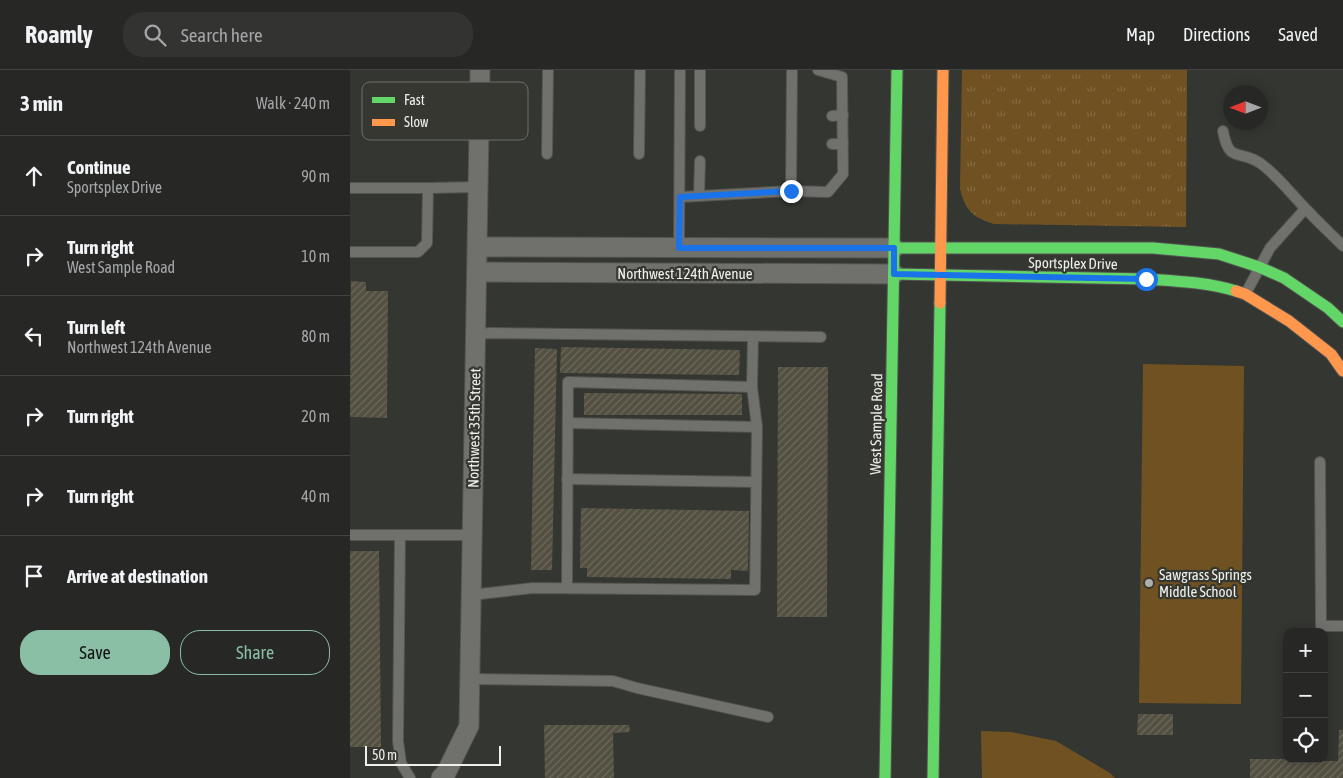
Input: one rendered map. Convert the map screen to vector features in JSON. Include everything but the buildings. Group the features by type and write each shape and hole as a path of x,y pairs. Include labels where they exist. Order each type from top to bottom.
{"main road":[{"name":"West Sample Road","path":"885,778 897,70"},
{"path":"933,778 943,70"},
{"name":"Sportsplex Drive","path":"894,248 1153,248 1219,254 1259,266 1284,278 1328,308 1343,322"},
{"name":"Sportsplex Drive","path":"894,274 1183,281 1220,286 1245,294 1289,320 1331,354 1343,371"}],"street":[{"name":"Northwest 35th Street","path":"441,778 446,773 469,726 479,140"},
{"name":"Northwest 124th Avenue","path":"478,247 894,248"},
{"name":"Northwest 124th Avenue","path":"477,272 894,274"}],"lane":[{"path":"546,154 548,70"},
{"path":"639,154 640,70"},
{"path":"679,248 680,70"},
{"path":"700,70 700,126"},
{"path":"791,191 797,146 792,116 792,70"},
{"path":"680,197 791,191 828,192 843,174 837,144 843,115 842,76 818,70"},
{"path":"832,116 843,115"},
{"path":"792,116 803,116"},
{"path":"1223,130 1226,144 1230,151 1237,156 1253,158 1272,172 1305,209 1343,246"},
{"path":"699,196 700,161"},
{"path":"350,188 478,187"},
{"path":"350,252 418,252 426,243 428,188"},
{"path":"1245,294 1270,248 1305,209"},
{"path":"476,334 820,338"},
{"path":"471,595 533,588 755,590 757,427 752,387 753,337"},
{"path":"567,588 568,382 752,387"},
{"path":"568,423 757,427"},
{"path":"1320,462 1321,628"},
{"path":"567,479 756,482"},
{"path":"400,534 398,742 400,763 410,778"},
{"path":"350,535 472,534"},
{"path":"1328,628 1343,626"},
{"path":"470,679 613,681 768,717"}],"green space":[{"path":"962,70 1187,70 1186,227 994,224 976,216 965,203 960,189"},
{"path":"1143,364 1244,366 1241,704 1139,703"},
{"path":"981,731 1011,732 1056,741 1110,773 1115,778 982,778"}],"traffic: fast":[{"path":"885,778 897,70"},
{"path":"894,248 1153,248 1219,254 1259,267 1284,278 1328,308 1343,322"},
{"path":"894,274 1146,279 1203,284 1236,291"},
{"path":"933,778 940,303"}],"traffic: slow":[{"path":"940,303 943,70"},
{"path":"1236,291 1245,294 1289,321 1331,354 1343,371"}],"place":[{"name":"Sawgrass Springs Middle School","path":"1149,583"}],"route":[{"path":"791,191 680,197 679,248 894,248 894,274 1146,279"}]}
